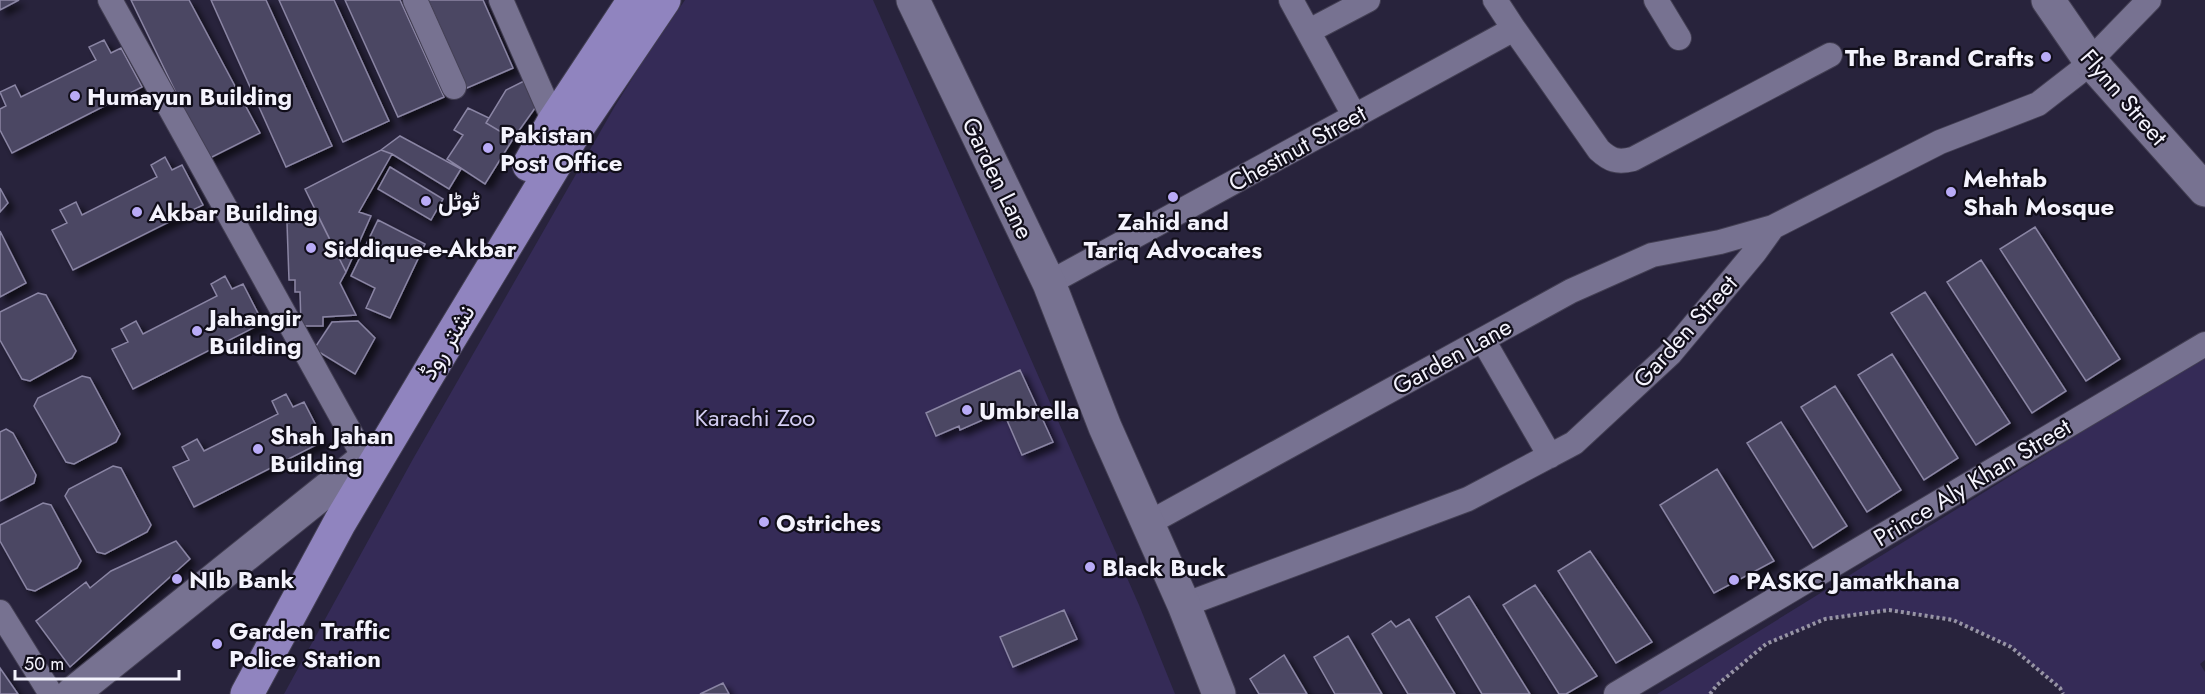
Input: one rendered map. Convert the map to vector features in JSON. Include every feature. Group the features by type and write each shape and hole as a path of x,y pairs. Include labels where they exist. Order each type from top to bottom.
{"main road":[{"name":"نشتر روڈ","path":"247,694 340,522 564,127 633,0"},
{"name":"نشتر روڈ","path":"230,694 306,557 564,127 664,0"},
{"name":"Garden Lane","path":"913,0 1049,283 1105,427 1184,604 1220,694"},
{"name":"Flynn Street","path":"2048,0 2090,61 2205,190"},
{"path":"72,694 365,459"}],"street":[{"path":"110,0 365,459"},
{"path":"415,0 454,87"},
{"path":"501,0 564,127"},
{"path":"1291,0 1355,117"},
{"path":"1309,31 1368,0"},
{"path":"1495,0 1599,150 1610,159 1622,162 1633,159 1830,55"},
{"path":"1656,0 1679,38"},
{"name":"Garden Street","path":"1184,604 1467,499 1574,443 1670,354 1773,227 1940,142 2038,104 2090,61 2149,0"},
{"name":"Chestnut Street","path":"1049,283 1514,29"},
{"name":"Garden Lane","path":"1147,524 1570,291 1652,255 1720,242 1773,227"},
{"path":"1483,340 1550,456"},
{"name":"Prince Aly Khan Street","path":"1616,694 2205,344"},
{"path":"0,612 51,694"}],"path":[{"path":"1710,694 1717,685 1766,644 1825,619 1889,610 1953,620 2011,647 2060,688 2063,694"}],"green space":[{"name":"Karachi Zoo","path":"685,0 873,0 1139,605 1175,694 284,694 413,459 615,106"},
{"path":"2205,356 2205,660 2200,664 2205,672 2205,694 2063,694 2060,688 2011,647 1953,620 1889,610 1825,619 1766,644 1717,685 1710,694 1657,694"}],"building":[{"path":"0,0 19,0 0,10"},
{"path":"131,0 189,0 260,133 208,159"},
{"path":"211,0 266,0 332,146 286,167"},
{"path":"279,0 334,0 389,121 343,142"},
{"path":"345,0 400,0 444,97 398,117"},
{"path":"428,0 483,0 513,68 467,88"},
{"name":"Humayun Building","path":"104,40 111,53 121,48 142,87 12,153 0,130 0,109 6,106 0,92 15,85 21,97 96,60 89,47"},
{"path":"526,80 538,104 513,139 486,123 506,90"},
{"path":"468,108 489,118 486,123 513,139 485,184 447,159 463,135 454,130"},
{"path":"400,136 461,169 449,189 392,154 381,150"},
{"path":"381,150 392,154 359,212 371,216 346,272 305,189"},
{"name":"Akbar Building","path":"165,157 172,170 182,165 203,205 73,270 52,230 67,223 60,210 76,202 82,215 157,177 151,165"},
{"path":"390,167 443,199 431,220 378,189"},
{"path":"0,188 8,203 0,212"},
{"name":"Siddique-e-Akbar","path":"318,216 346,272 340,283 356,315 323,317 323,326 301,326 300,292 295,292 295,280 289,280 287,223"},
{"path":"378,220 425,244 390,318 366,308 375,288 351,276"},
{"path":"2035,227 2120,359 2086,381 2000,249"},
{"path":"0,231 26,283 0,297"},
{"path":"1981,260 2066,391 2032,413 1947,282"},
{"name":"Jahangir Building","path":"225,276 232,289 243,284 263,323 133,389 112,349 128,342 121,329 136,321 143,334 217,296 211,284"},
{"path":"1925,292 2010,423 1976,445 1891,313"},
{"path":"38,293 46,295 76,351 72,358 30,381 22,379 0,340 0,312"},
{"path":"358,321 375,338 355,374 314,349 332,322"},
{"path":"1892,354 1958,458 1924,480 1858,375"},
{"path":"1020,370 1053,442 1022,455 1003,411 960,430 959,426 936,436 926,413"},
{"path":"82,376 90,378 120,434 116,442 74,464 66,462 34,406 38,398"},
{"path":"1835,386 1901,490 1867,512 1801,407"},
{"name":"Shah Jahan Building","path":"286,394 293,407 304,402 324,441 194,507 173,467 189,460 182,447 197,439 204,451 278,414 272,401"},
{"path":"1781,422 1847,526 1813,548 1747,443"},
{"path":"6,429 13,433 36,475 34,483 0,501 0,432"},
{"path":"113,466 121,468 151,525 147,532 105,554 97,552 65,496 69,489"},
{"path":"1717,469 1774,561 1714,593 1660,505"},
{"path":"43,503 51,505 81,561 77,568 35,591 27,589 0,541 0,525"},
{"path":"176,541 190,559 70,667 36,621 86,582 90,588 111,571"},
{"path":"1590,551 1652,642 1616,663 1558,571"},
{"path":"1535,585 1597,676 1566,694 1559,694 1503,605"},
{"path":"1469,596 1530,694 1482,694 1436,617"},
{"path":"1064,610 1077,639 1013,667 1000,637"},
{"path":"1409,619 1455,694 1408,694 1372,634 1391,621 1396,627"},
{"path":"1348,636 1382,694 1335,694 1314,657"},
{"path":"1284,655 1307,694 1259,694 1250,679"},
{"path":"0,668 18,694 0,694"},
{"path":"723,683 729,694 700,694"}],"place":[{"name":"The Brand Crafts","path":"2046,57"},
{"name":"Humayun Building","path":"75,96"},
{"name":"Pakistan Post Office","path":"488,148"},
{"name":"Mehtab Shah Mosque","path":"1951,192"},
{"name":"Zahid and Tariq Advocates","path":"1173,197"},
{"name":"ٹوٹل","path":"426,201"},
{"name":"Akbar Building","path":"137,212"},
{"name":"Siddique-e-Akbar","path":"311,248"},
{"name":"Jahangir Building","path":"197,331"},
{"name":"Umbrella","path":"967,410"},
{"name":"Shah Jahan Building","path":"258,449"},
{"name":"Ostriches","path":"764,522"},
{"name":"Black Buck","path":"1090,567"},
{"name":"NIb Bank","path":"177,579"},
{"name":"PASKC Jamatkhana","path":"1734,580"},
{"name":"Garden Traffic Police Station","path":"217,644"}]}
